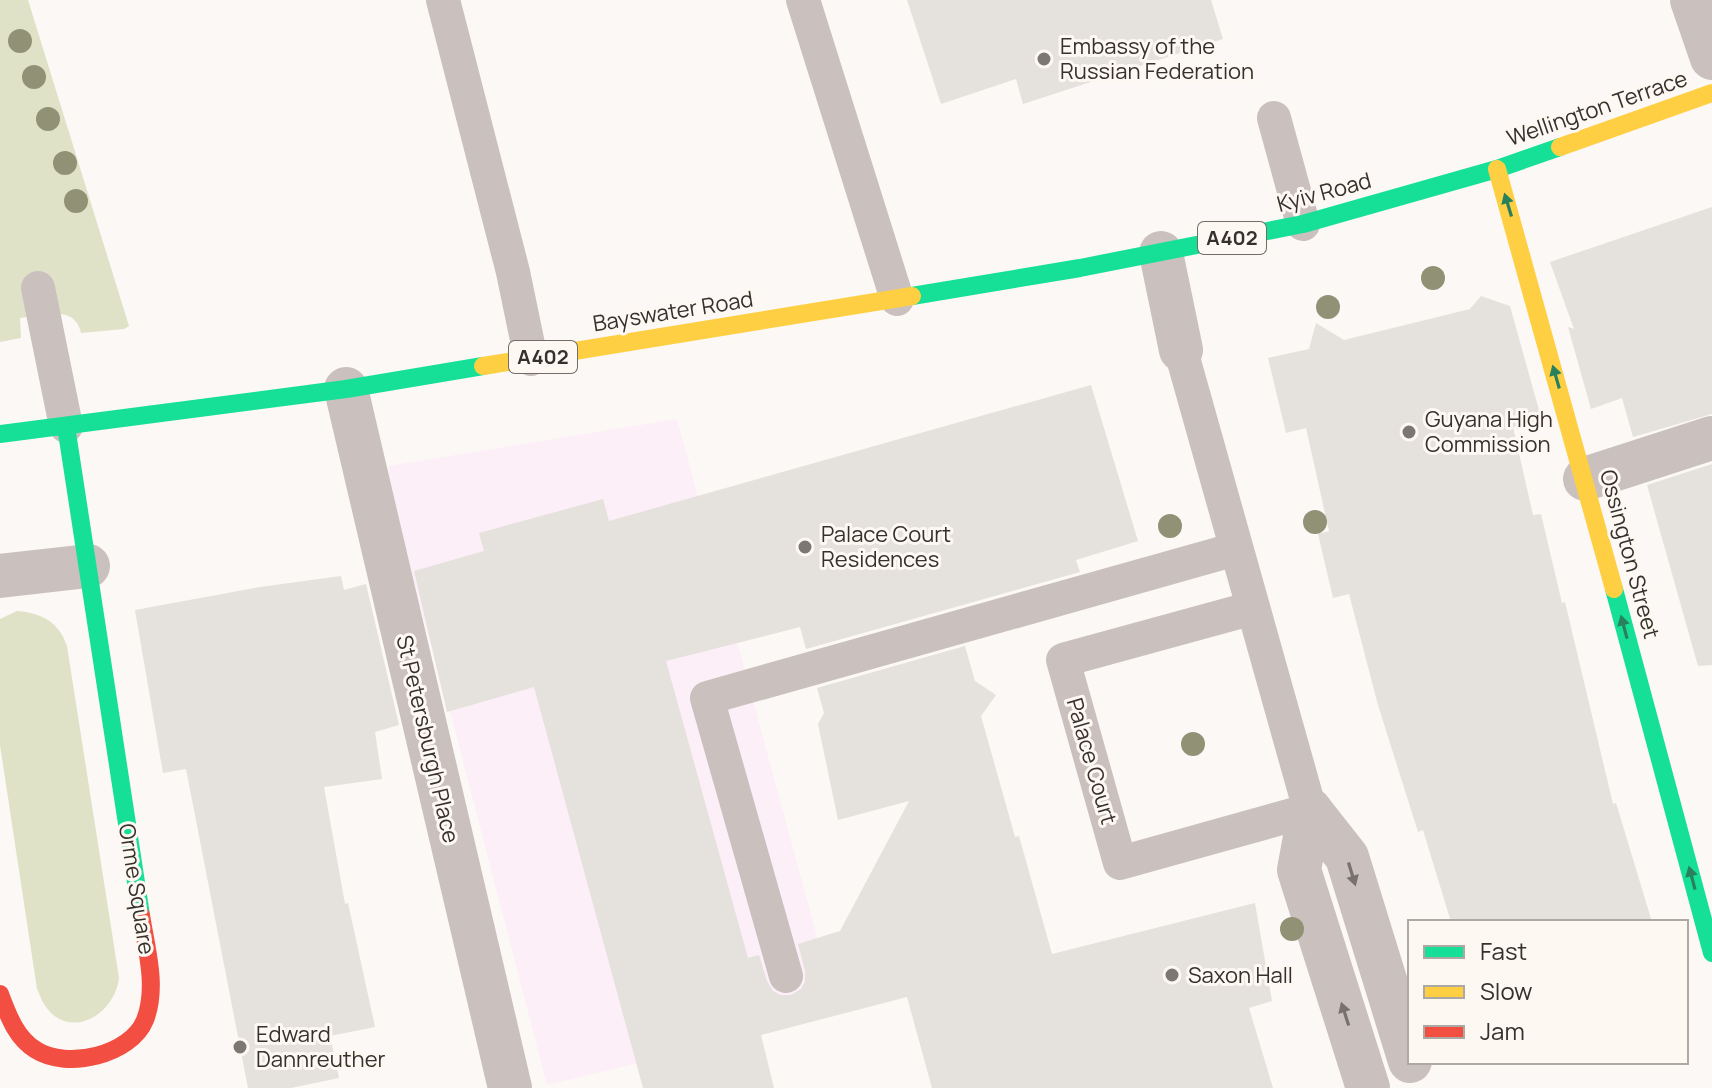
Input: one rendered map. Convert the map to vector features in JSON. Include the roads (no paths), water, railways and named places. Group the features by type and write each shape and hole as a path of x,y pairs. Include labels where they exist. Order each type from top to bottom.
{"main road":[{"name":"Wellington Terrace","path":"1497,169 1712,93"},
{"name":"Kyiv Road","path":"1161,253 1303,224 1497,169"},
{"name":"Ossington Street","path":"1497,169 1585,479 1712,953"},
{"name":"Bayswater Road","path":"0,434 346,389 1161,253"},
{"name":"Orme Square","path":"0,994 19,1037 39,1054 63,1060 91,1057 121,1046 142,1026 150,1000 150,977 66,426"}],"street":[{"path":"1692,0 1712,58"},
{"path":"1161,253 1181,350"},
{"name":"St Petersburgh Place","path":"346,389 510,1088"},
{"path":"1585,479 1712,438"},
{"path":"0,576 88,566"},
{"path":"1310,810 1347,857 1408,1055"},
{"path":"1310,810 1299,870 1368,1088"},
{"path":"1411,1064 1418,1088"}],"lane":[{"path":"443,0 513,272 531,359"},
{"path":"803,0 897,299"},
{"path":"1274,118 1303,224"},
{"path":"38,288 66,426"},
{"path":"1181,350 1310,810"},
{"path":"786,976 707,698 1236,549"},
{"name":"Palace Court","path":"1253,608 1063,660 1120,863 1310,810"}],"place":[{"name":"Embassy of the Russian Federation","path":"1044,59"},
{"name":"Guyana High Commission","path":"1409,432"},
{"name":"Palace Court Residences","path":"805,547"},
{"name":"Saxon Hall","path":"1172,975"},
{"name":"Edward Dannreuther","path":"240,1047"}]}
